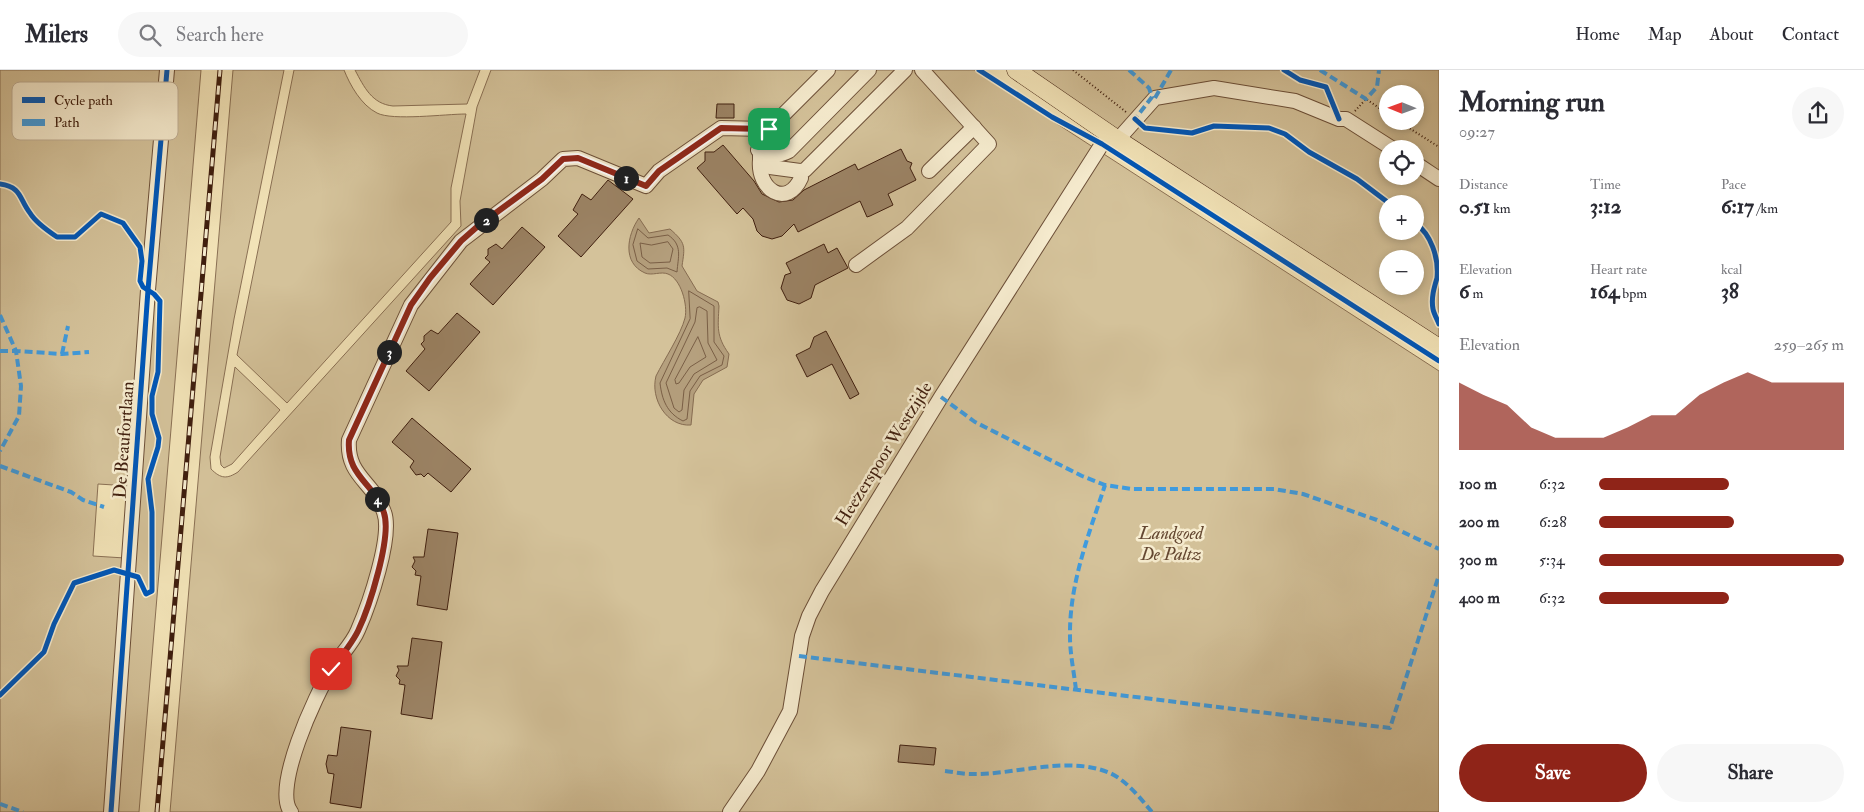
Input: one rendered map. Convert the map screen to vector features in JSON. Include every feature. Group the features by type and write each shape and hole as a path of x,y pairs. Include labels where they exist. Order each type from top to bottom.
{"main road":[{"path":"1016,70 1115,138 1439,348"}],"street":[{"path":"800,171 801,178 793,190 784,193 768,189 763,183 760,174 760,138 828,70"},
{"path":"759,155 781,155 789,151 869,70"},
{"path":"759,155 770,167 805,170 905,70"},
{"path":"856,265 908,228 989,144 922,70"},
{"name":"Heezerspoor Westzijde","path":"730,812 758,771 790,711 802,636 809,616 822,591 936,406 1102,144 1122,135 1155,98 1214,88 1295,102 1339,119 1346,119 1379,140"},
{"path":"929,172 974,127"},
{"path":"291,812 284,797 304,725 316,697 360,625 384,547 387,529 384,512 378,500 352,466 348,454 349,440 404,320 430,278 461,241 542,179 563,159 578,158 646,186 659,171 721,128 769,129"},
{"name":"De Beaufortlaan","path":"111,812 132,491 161,140"},
{"path":"1424,170 1439,179"}],"path":[{"path":"1073,70 1135,119"},
{"path":"1346,119 1366,99 1379,108"},
{"path":"1412,130 1439,147"}],"green space":[{"path":"0,70 201,70 139,812 0,812","holes":["98,484 130,486 125,558 93,556"]},
{"name":"Landgoed De Paltz","path":"233,70 284,70 234,319 210,457 211,469 224,477 238,472 461,226 460,201 477,107 491,70 974,70 1439,371 1439,812 170,812"},
{"path":"294,70 344,70 361,100 377,113 384,115 406,117 466,114 451,188 451,222 287,403 237,355"},
{"path":"355,70 480,70 467,104 393,106 386,105 374,98 365,88"},
{"path":"1021,70 1439,70 1439,343"},
{"path":"235,367 280,410 232,464 224,468 221,465 220,457"}],"water":[{"path":"639,218 649,233 670,229 675,234 682,242 684,249 682,266 697,291 718,302 720,336 729,354 727,367 703,380 694,394 691,425 675,421 662,410 658,402 655,385 656,376 676,339 686,313 680,287 673,277 665,273 645,273 633,263 630,256 630,240"}],"building":[{"path":"717,104 734,104 734,118 716,118"},
{"path":"723,145 754,181 762,194 779,202 793,200 804,190 855,164 858,170 901,149 907,161 912,163 910,168 916,180 888,194 893,205 870,216 867,217 860,201 798,232 794,224 782,236 772,239 762,236 757,231 753,219 743,208 737,214 697,168 705,161 705,152 714,152"},
{"path":"608,180 633,199 581,257 558,236 578,214 573,210 582,194 591,200"},
{"path":"522,227 545,247 493,305 470,284 490,262 485,258 488,255 488,249 496,244 502,249"},
{"path":"824,244 828,253 837,248 848,268 815,285 811,298 799,304 787,300 781,288 785,275 791,273 786,263"},
{"path":"457,313 480,332 429,391 406,371 425,349 421,344 424,341 424,336 431,330 438,334"},
{"path":"826,331 859,394 850,399 832,364 807,377 796,355 810,348 814,337"},
{"path":"412,418 471,469 451,492 428,473 424,477 421,474 416,475 410,467 414,461 392,442"},
{"path":"428,529 458,533 447,610 417,605 421,576 415,575 416,571 412,567 415,561 413,557 424,557"},
{"path":"412,638 442,642 432,719 401,714 405,685 399,684 400,680 396,676 399,670 397,666 408,666"},
{"path":"341,727 371,731 361,808 330,803 334,774 328,773 326,764 328,755 337,756"},
{"path":"900,745 936,748 934,765 898,762"}],"railway":[{"path":"157,812 220,70"}],"marked path":[{"path":"1129,70 1149,88 1152,97 1135,119 1137,121"},
{"path":"1155,98 1171,70"},
{"path":"1320,70 1366,99 1377,87 1379,70"},
{"path":"0,315 16,351 62,354 89,352"},
{"path":"62,354 68,326"},
{"path":"0,351 16,351 21,386 19,416 0,451"},
{"path":"941,397 975,422 1082,476 1105,485 1132,489 1274,489 1303,494 1377,520 1439,549"},
{"path":"0,466 71,492 83,500 104,507"},
{"path":"1076,690 1070,643 1073,598 1081,559 1105,485"},
{"path":"799,656 1390,728 1439,575"},
{"path":"945,771 989,774 1041,767 1077,766 1094,768 1110,773 1122,780 1152,812"},
{"path":"0,804 23,812"}],"cycle path":[{"path":"166,82 167,70"},
{"path":"979,70 1052,117 1102,144 1439,361"},
{"path":"1284,70 1300,80 1326,87 1339,119"},
{"path":"1135,119 1145,128 1192,133 1214,126 1269,128 1285,134 1309,152 1357,179 1379,196"},
{"path":"111,812 148,290 161,140"},
{"path":"0,184 16,191 35,220 57,237 75,237 101,214 123,223 140,247 142,261 140,281 143,287 154,294 160,301 158,372 152,396 152,414 159,438 148,479 152,512 152,591 146,594 138,577 114,570 74,583 54,624 44,652 0,695"},
{"path":"1424,232 1433,247 1437,263 1437,278 1432,305 1439,324"}],"route":[{"path":"331,669 346,650 364,617 384,547 387,529 384,512 378,500 352,466 348,454 349,440 411,305 430,278 461,241 478,226 542,179 563,159 578,158 646,186 659,171 721,128 769,129"}]}
